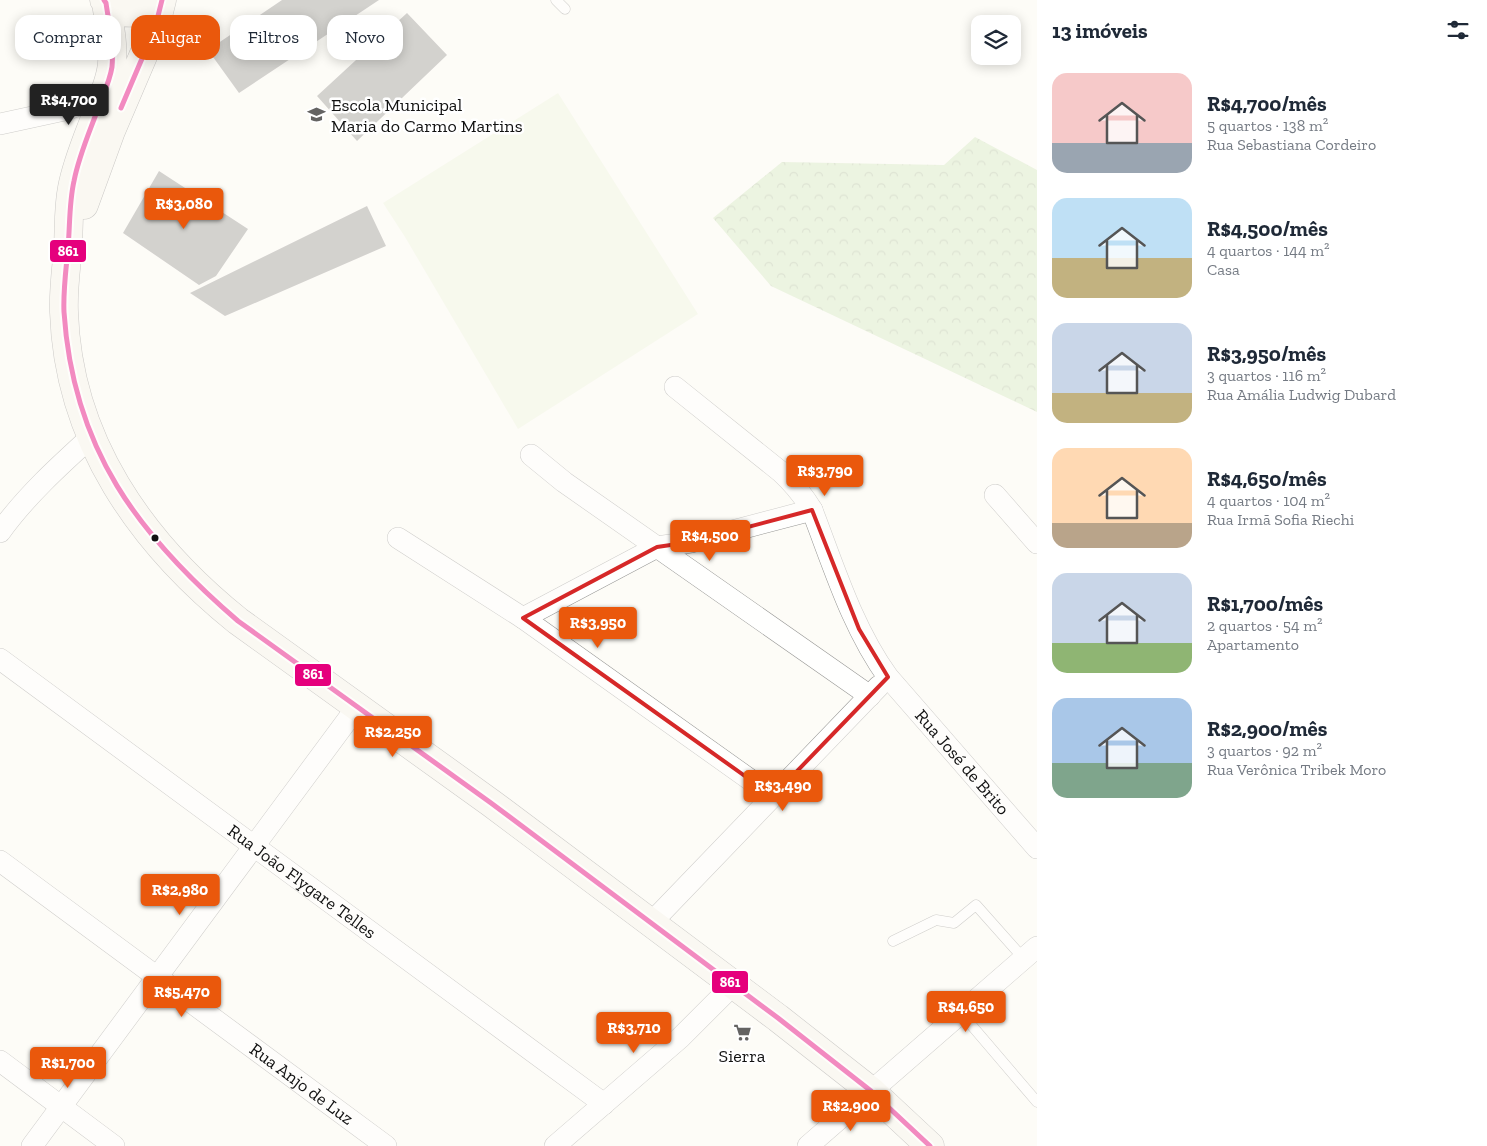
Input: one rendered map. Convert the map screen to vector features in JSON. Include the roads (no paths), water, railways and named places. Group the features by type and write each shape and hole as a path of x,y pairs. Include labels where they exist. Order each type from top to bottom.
{"main road":[{"path":"105,2 115,10 126,13 148,9 160,0"},
{"path":"68,248 102,154 155,28 160,0"},
{"path":"105,2 113,53 109,80 76,169 72,188 64,276 66,346 75,392 92,436 120,493 142,525 184,573 238,621 652,922 734,984 871,1091 930,1146"}],"street":[{"path":"0,124 69,109 104,94"},
{"path":"69,109 80,120 87,140"},
{"name":"Rua José de Brito","path":"675,387 781,472 804,496 812,510 858,629 867,647 888,677 1037,848"},
{"path":"4,518 92,436"},
{"path":"531,454 564,482 870,696"},
{"path":"995,495 1037,543"},
{"path":"523,618 657,547 690,542 812,510"},
{"path":"398,538 523,618 773,796"},
{"name":"Rua João Flygare Telles","path":"0,659 604,1104"},
{"path":"652,922 888,677"},
{"path":"32,1146 357,707"},
{"name":"Rua Anjo de Luz","path":"0,861 386,1146"},
{"path":"808,1146 1030,953"},
{"path":"555,1146 680,1038 734,984"},
{"path":"0,1061 114,1146"}],"lane":[{"path":"556,0 565,10"},
{"path":"892,941 936,920 954,923 976,905 1030,953"},
{"path":"961,1013 1037,1102"}],"place":[{"name":"Escola Municipal Maria do Carmo Martins","path":"317,115"},
{"name":"Sierra","path":"742,1033"}]}
